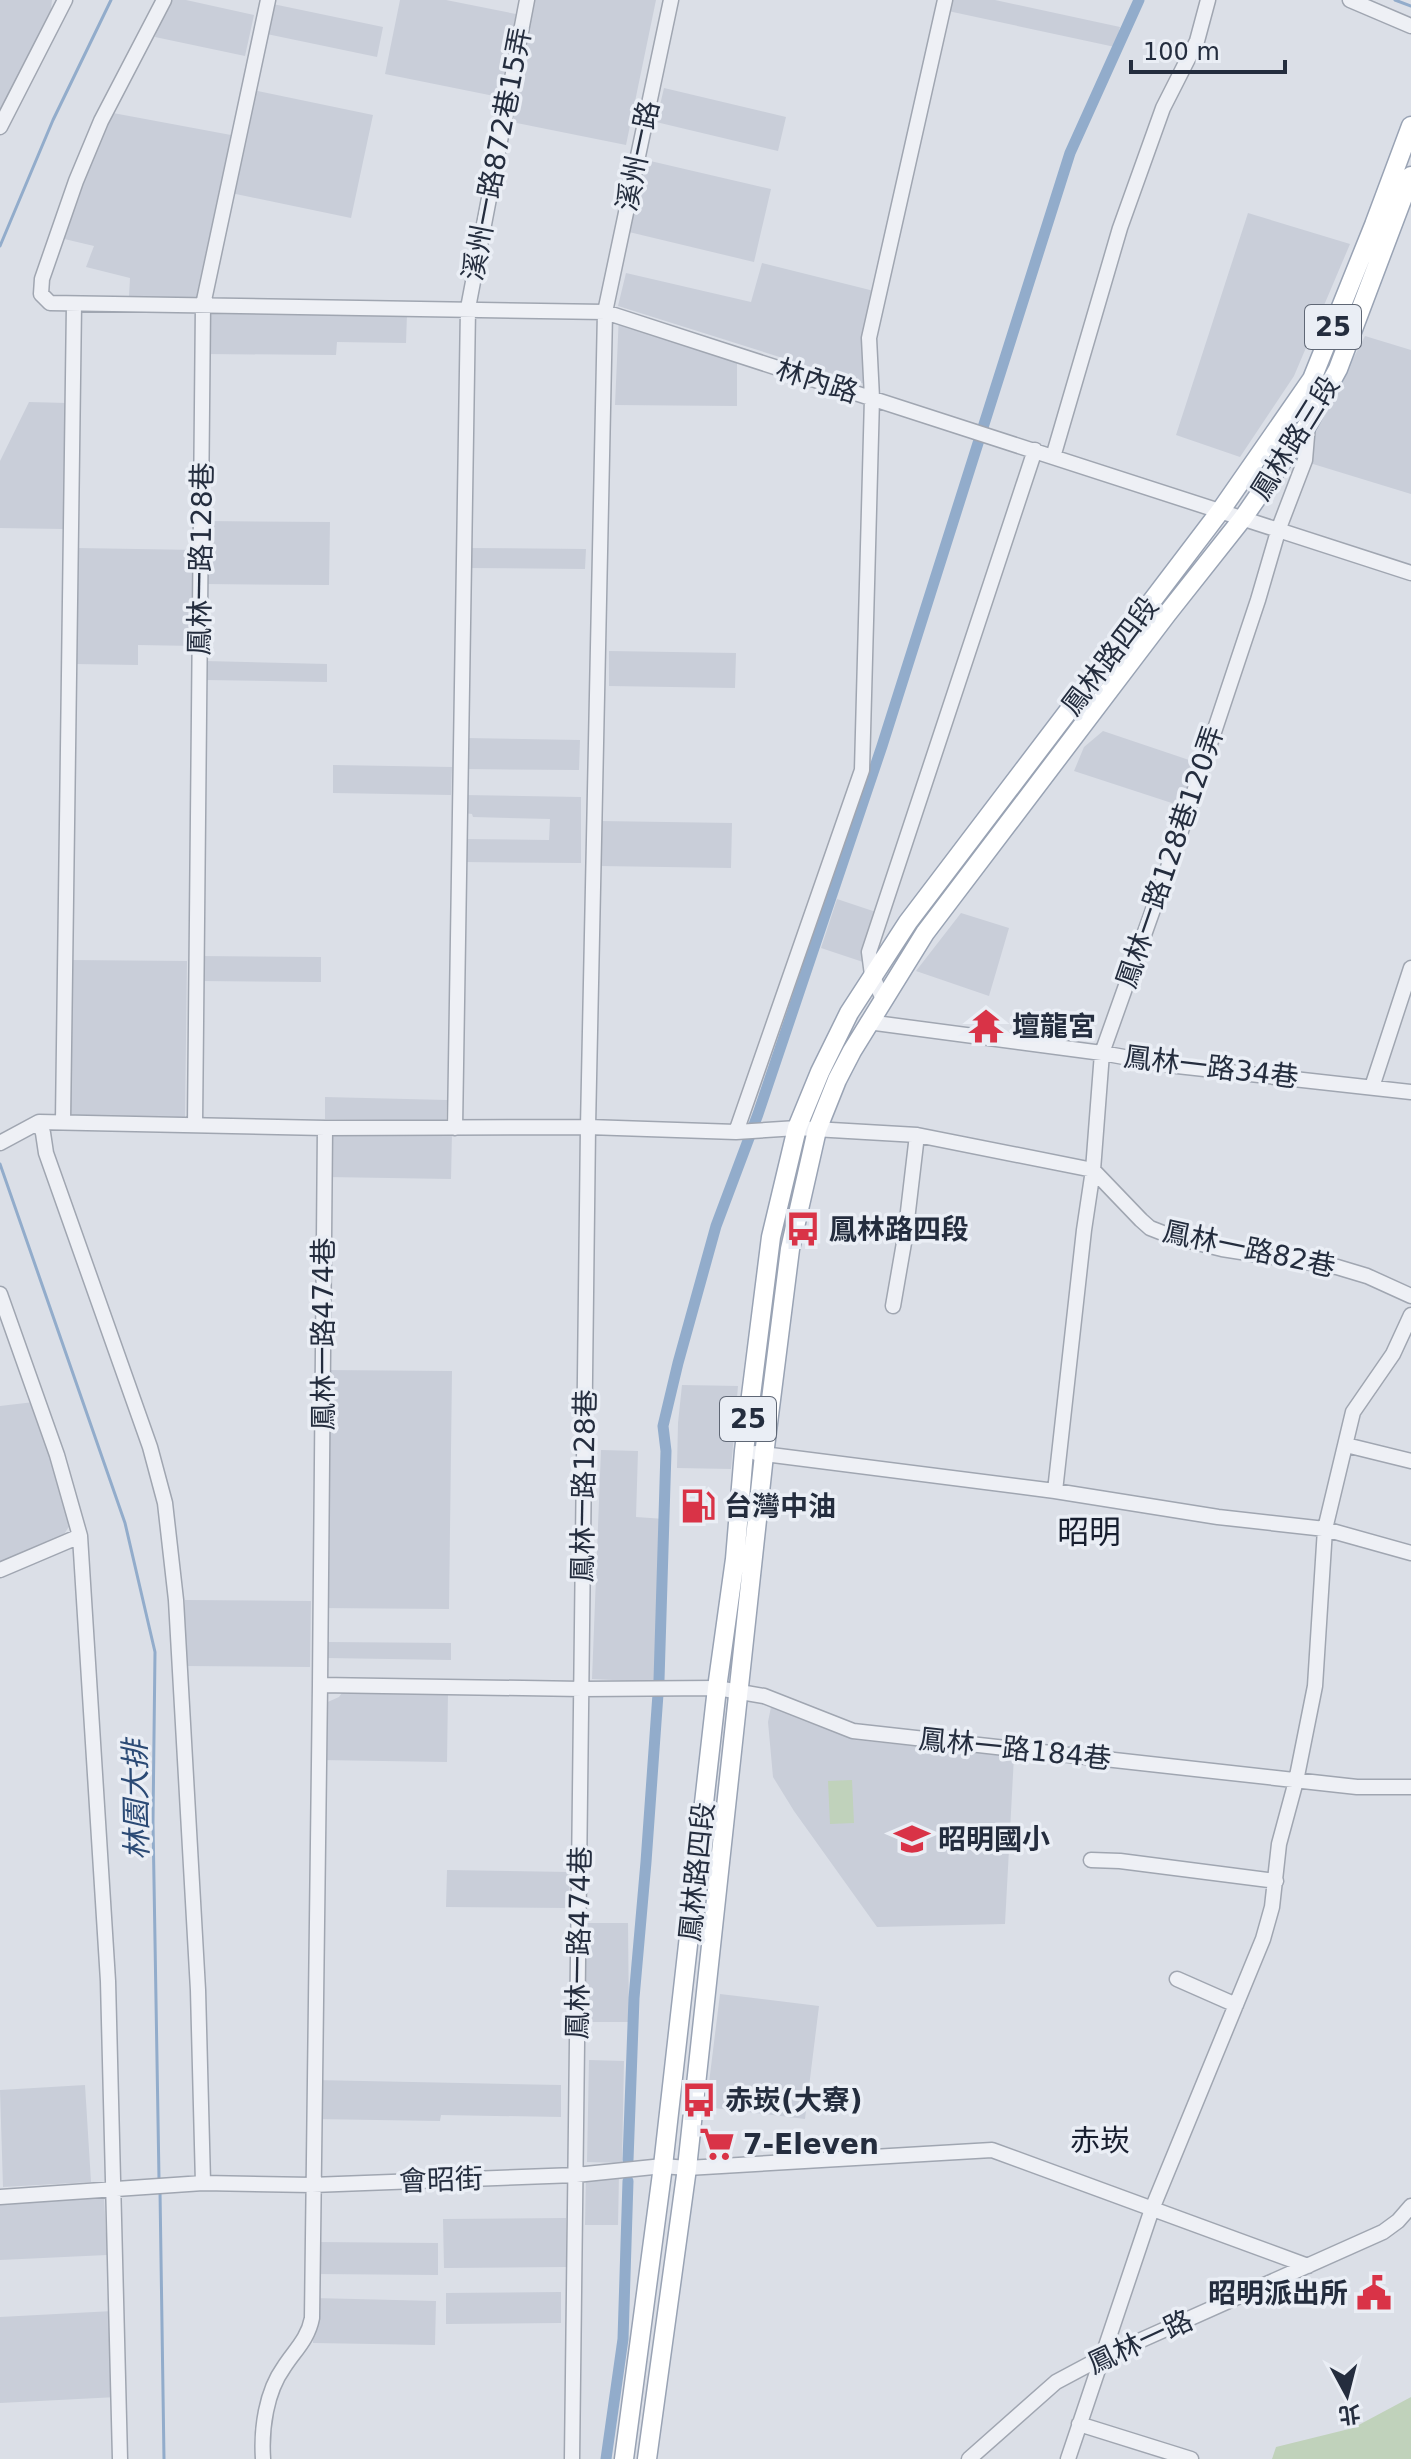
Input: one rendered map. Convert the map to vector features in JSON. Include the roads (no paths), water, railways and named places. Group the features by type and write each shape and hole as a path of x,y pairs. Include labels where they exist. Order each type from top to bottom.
{"main road":[{"name":"鳳林路三段","path":"1221,510 1312,379 1411,126"},
{"name":"鳳林路三段","path":"1243,518 1308,424 1338,369 1411,176"},
{"name":"鳳林路四段","path":"624,2459 663,2166 771,1237 797,1128 849,1013 908,922 1221,510"},
{"name":"鳳林路四段","path":"647,2459 687,2168 764,1455 791,1242 817,1130 837,1080 868,1022 925,933 1243,518"}],"street":[{"path":"0,127 65,0"},
{"path":"63,1121 74,304 50,303 41,294 42,279 76,181 101,121 164,0"},
{"name":"鳳林一路128巷","path":"195,1125 203,305 268,0"},
{"name":"溪州一路872巷15弄","path":"455,1128 468,308 527,0"},
{"name":"溪州一路","path":"605,312 671,0"},
{"path":"740,1131 862,770 872,398 869,338 945,0"},
{"path":"1053,457 1120,228 1163,108 1197,41 1208,0"},
{"path":"1350,0 1411,26"},
{"name":"林內路","path":"74,304 605,312 1411,573"},
{"name":"鳳林一路128巷","path":"582,1689 588,1127 605,312"},
{"name":"鳳林一路128巷120弄","path":"1055,1491 1093,1170 1102,1053 1182,828 1279,528 1305,460 1308,424"},
{"path":"883,999 872,975 869,952 1035,450"},
{"path":"1372,1087 1411,968"},
{"name":"鳳林一路34巷","path":"868,1022 1102,1053 1168,1065 1411,1092"},
{"path":"0,1143 35,1123 63,1121 325,1128 588,1127 740,1131 797,1128 917,1135 1093,1170"},
{"path":"35,1123 43,1133 46,1153 150,1447 165,1503 176,1600 198,1990 199,2184"},
{"name":"鳳林一路474巷","path":"263,2459 263,2426 273,2390 281,2370 309,2334 310,2326 325,1128"},
{"path":"893,1306 917,1135"},
{"name":"鳳林一路82巷","path":"1093,1170 1150,1228 1222,1249 1337,1267 1367,1276 1411,1296"},
{"path":"0,1294 57,1455 80,1536 108,1981 117,2188 120,2459"},
{"path":"1068,2459 1152,2209 1263,1939 1272,1907 1279,1844 1296,1781 1315,1686 1325,1529 1353,1412 1393,1354 1411,1315"},
{"path":"1346,1445 1411,1461"},
{"path":"744,1451 1325,1529 1411,1553"},
{"path":"0,1570 80,1536"},
{"path":"320,1685 717,1688 739,1691"},
{"name":"鳳林一路474巷","path":"572,2459 582,1689"},
{"name":"鳳林一路184巷","path":"739,1691 764,1696 853,1731 1296,1781 1357,1787 1411,1787"},
{"path":"1091,1860 1276,1881"},
{"path":"1177,1979 1236,2005"},
{"name":"會昭街","path":"117,2188 199,2184 312,2185 576,2175 663,2166 687,2168 992,2150 1152,2209"},
{"path":"0,2197 117,2188"},
{"name":"鳳林一路","path":"969,2459 1056,2382 1101,2358 1383,2232 1411,2206"},
{"path":"1152,2209 1308,2266"},
{"path":"1079,2424 1191,2459"}],"waterway":[{"name":"林園大排","path":"0,246 53,120 111,0"},
{"path":"628,2160 634,1998 659,1680 666,1451 663,1426 716,1226 758,1114 882,746 1070,153 1139,0"},
{"path":"1395,0 1411,6"},
{"name":"林園大排","path":"0,1164 125,1523 155,1652 153,1822 159,2179"},
{"path":"606,2459 623,2339 628,2181"},
{"name":"林園大排","path":"160,2191 164,2459"}],"place":[{"name":"壇龍宮","path":"986,1026"},
{"name":"鳳林路四段","path":"803,1229"},
{"name":"台灣中油","path":"698,1506"},
{"name":"昭明國小","path":"912,1839"},
{"name":"赤崁(大寮)","path":"699,2100"},
{"name":"7-Eleven","path":"717,2144"},
{"name":"昭明派出所","path":"1374,2293"}],"district":[{"name":"昭明","path":"1089,1532"},
{"name":"赤崁","path":"1100,2140"}]}
